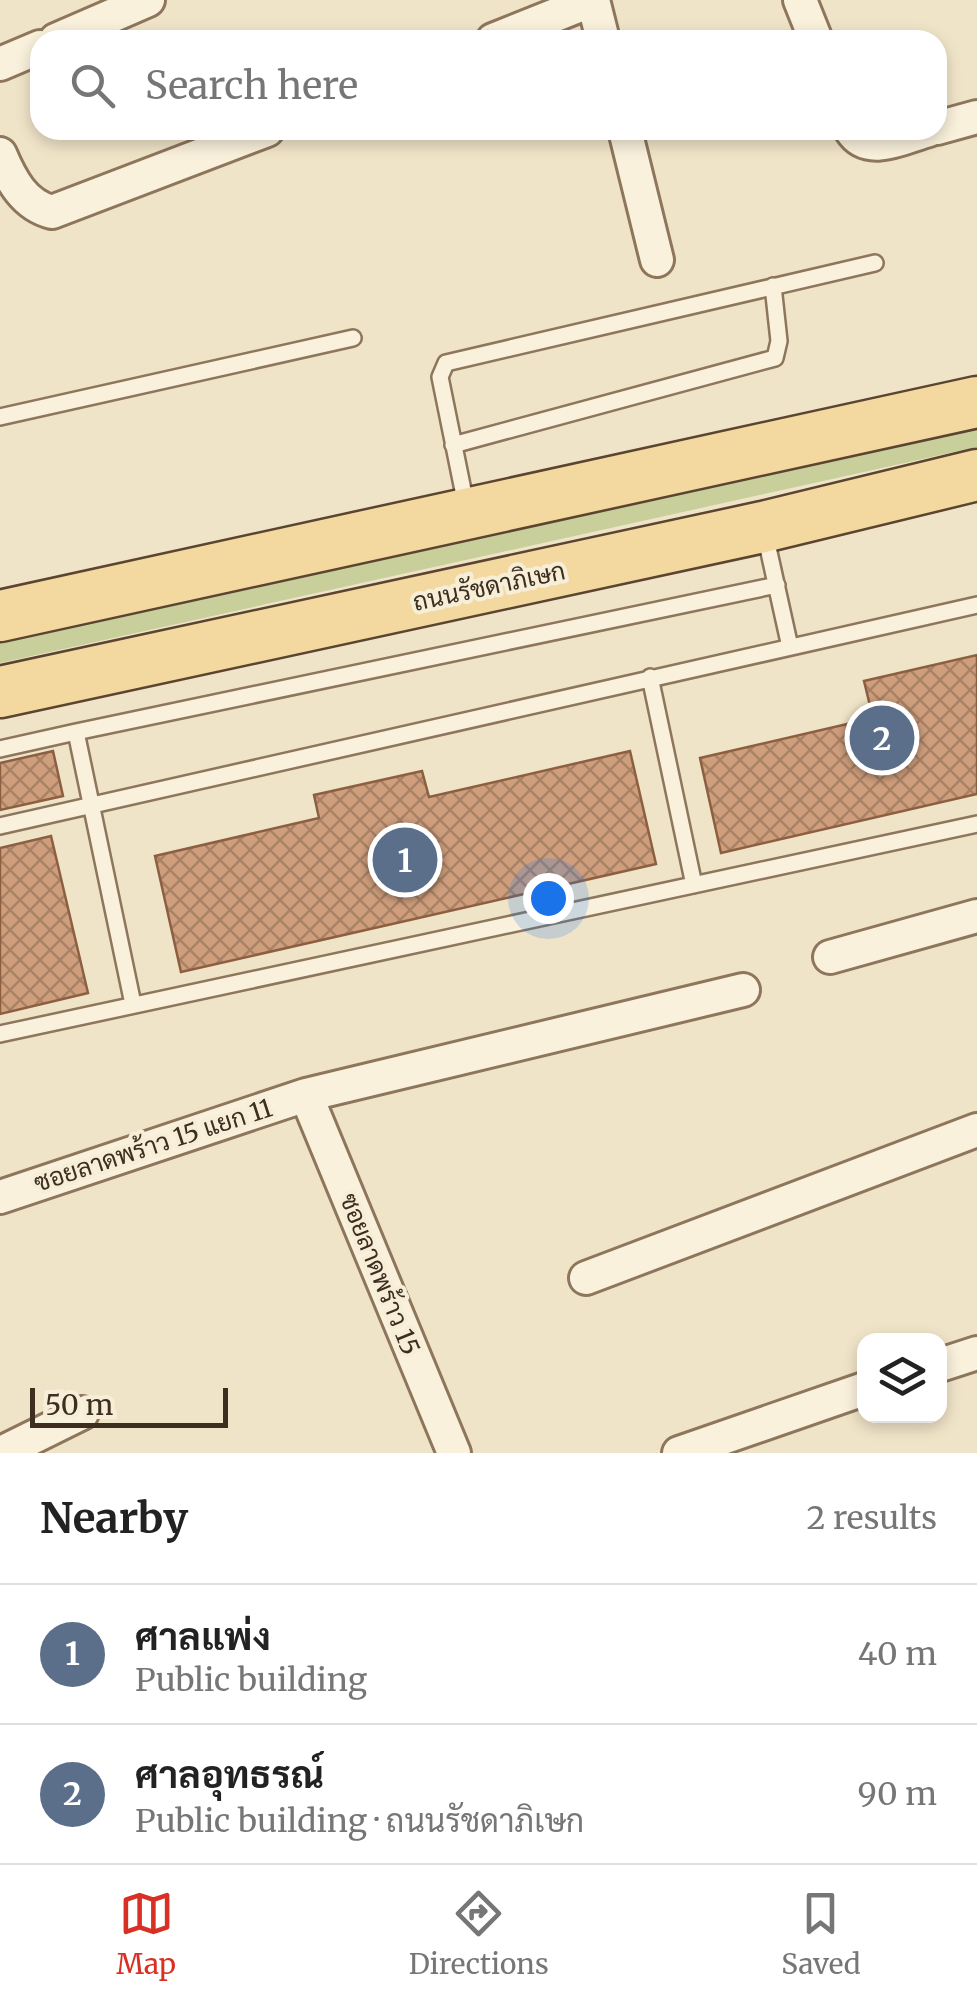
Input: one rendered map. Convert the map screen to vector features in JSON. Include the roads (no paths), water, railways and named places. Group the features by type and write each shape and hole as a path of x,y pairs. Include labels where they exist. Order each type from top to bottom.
{"main road":[{"path":"0,616 977,402"},
{"name":"ถนนรัชดาภิเษก","path":"0,692 763,527 977,474"}],"street":[{"path":"79,30 148,0"},
{"path":"517,30 593,0 600,30"},
{"path":"800,0 812,30"},
{"path":"0,64 30,51"},
{"path":"947,125 977,117"},
{"path":"0,154 11,180 35,208 52,212 241,140"},
{"path":"627,140 657,260"},
{"path":"857,140 870,146 892,140"},
{"path":"830,957 977,916"},
{"name":"ซอยลาดพร้าว 15 แยก 11","path":"0,1197 306,1094 743,990"},
{"name":"ซอยลาดพร้าว 15","path":"306,1094 454,1453"},
{"path":"586,1278 977,1130"},
{"path":"947,1363 977,1353"},
{"path":"679,1453 857,1391"},
{"path":"2,1453 82,1414"}],"lane":[{"path":"468,514 440,376 446,363 874,263"},
{"path":"453,444 774,358 779,341 773,286"},
{"path":"0,417 354,338"},
{"path":"763,527 790,647"},
{"path":"0,749 777,585"},
{"path":"0,826 977,605"},
{"path":"650,677 694,884"},
{"path":"76,732 133,1004"},
{"path":"0,1034 977,824"}],"place":[{"name":"ศาลอุทธรณ์","path":"882,738"},
{"name":"ศาลแพ่ง","path":"405,860"}]}
